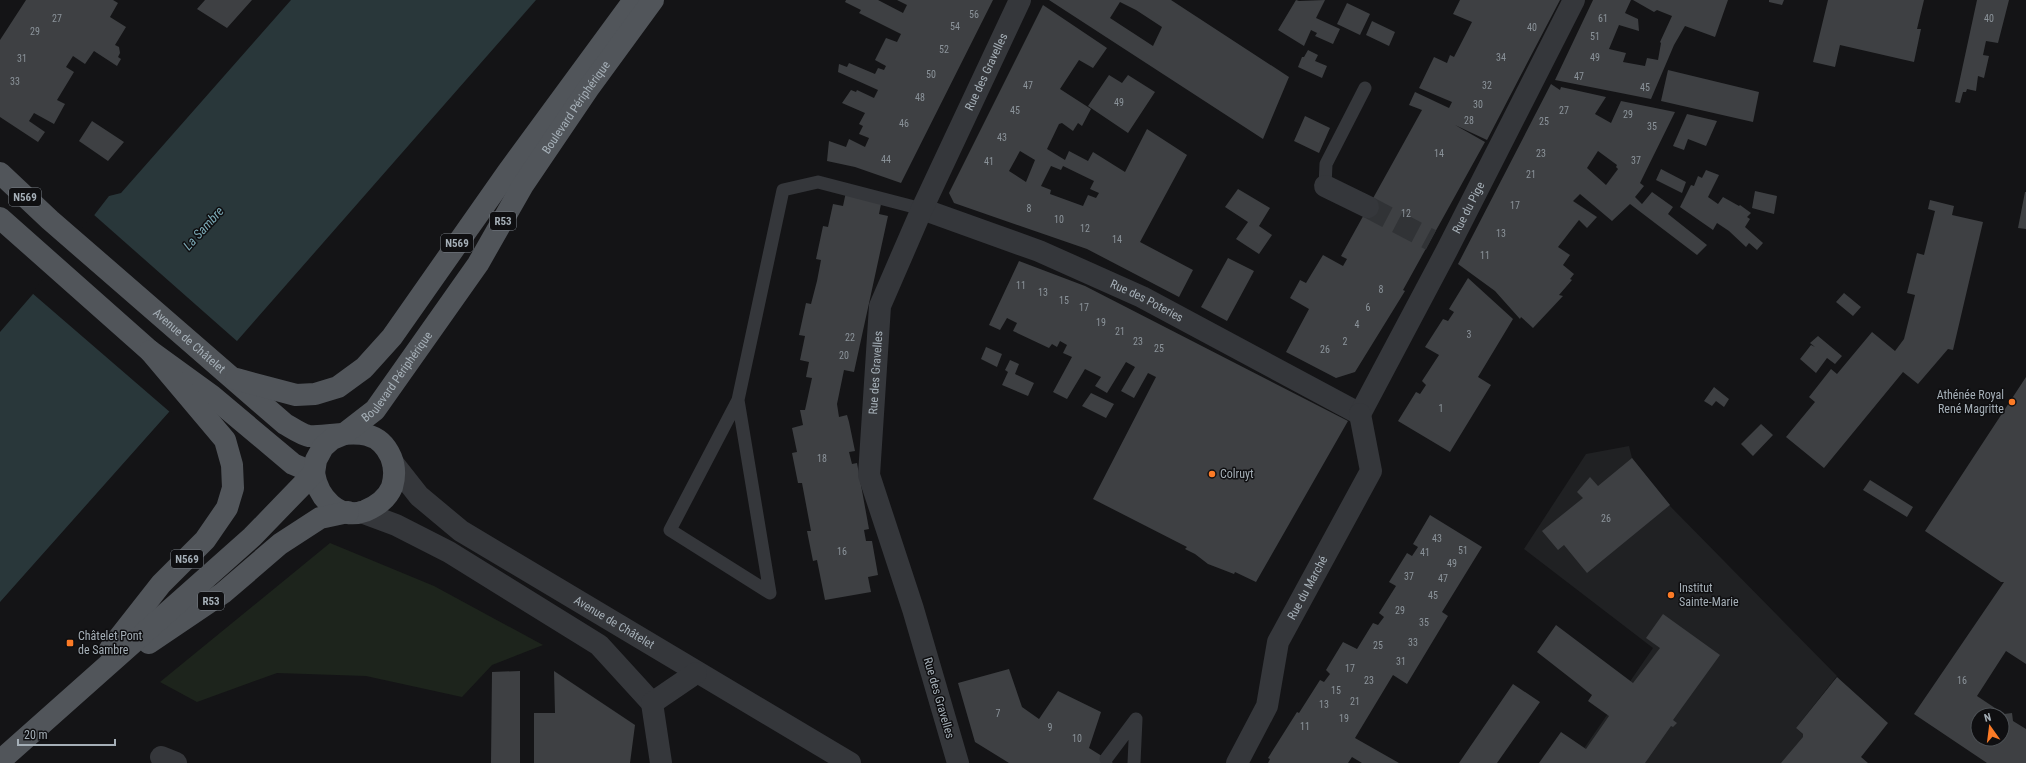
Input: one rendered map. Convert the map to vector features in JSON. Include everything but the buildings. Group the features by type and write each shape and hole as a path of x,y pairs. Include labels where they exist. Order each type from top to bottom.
{"main road":[{"name":"N569","path":"229,377 296,396 315,394 338,387 364,368 392,337 507,173 634,0"},
{"name":"Boulevard Périphérique","path":"0,761 252,537 314,473 316,460 323,447 332,439 344,434 375,410 478,264 536,166 588,89 653,0"},
{"name":"Avenue de Châtelet","path":"0,173 50,220 229,377 285,424 308,436 357,433 374,438 388,451 393,462"},
{"name":"N569","path":"0,218 206,402 292,464 314,473"},
{"name":"N569","path":"75,694 161,584 205,540 227,508 233,488 232,465 225,440 206,402"},
{"name":"R53","path":"355,512 374,507 385,498 392,487 394,475 393,462"},
{"path":"314,473 316,487 324,499 334,508 355,512"},
{"name":"Boulevard Périphérique","path":"75,694 223,593 280,544 320,518 355,512"}],"street":[{"name":"Rue des Gravelles","path":"958,763 913,609 869,475 880,306 922,209 1020,0"},
{"name":"Rue du Pige","path":"1360,414 1439,245 1574,0"},
{"path":"1325,186 1368,207"},
{"name":"Rue des Poteries","path":"922,209 1039,251 1142,298 1360,414"},
{"name":"Rue du Marché","path":"1237,763 1267,706 1278,642 1371,471 1360,414"},
{"name":"Avenue de Châtelet","path":"393,462 419,496 461,531 696,673 850,763"},
{"path":"355,512 396,525 449,552 599,645 652,703 661,763"},
{"path":"652,703 696,673"}],"lane":[{"path":"1325,186 1326,164 1365,88"},
{"path":"738,400 770,593 670,530 738,400 783,190 818,182 922,209"},
{"path":"1106,759 1136,719 1134,763"}],"shaded area":[{"name":"Institut Sainte-Marie","path":"1629,446 1632,458 1669,505 1837,676 1796,728 1805,736 1795,747 1817,763 1574,763 1653,648 1524,549 1586,454"},
{"path":"330,543 434,586 543,645 492,665 462,697 366,676 277,673 197,702 160,682"}],"water":[{"name":"La Sambre","path":"291,0 536,0 237,341 169,412 0,602 0,332 33,294 109,196 121,193"}],"pier":[{"path":"93,214 238,342 171,413 32,293"}],"tunnel":[{"path":"1368,207 1431,240"}],"place":[{"name":"Athénée Royal René Magritte","path":"2012,402"},
{"name":"Colruyt","path":"1212,474"},
{"name":"Institut Sainte-Marie","path":"1671,595"},
{"name":"Châtelet Pont de Sambre","path":"70,643"}]}
